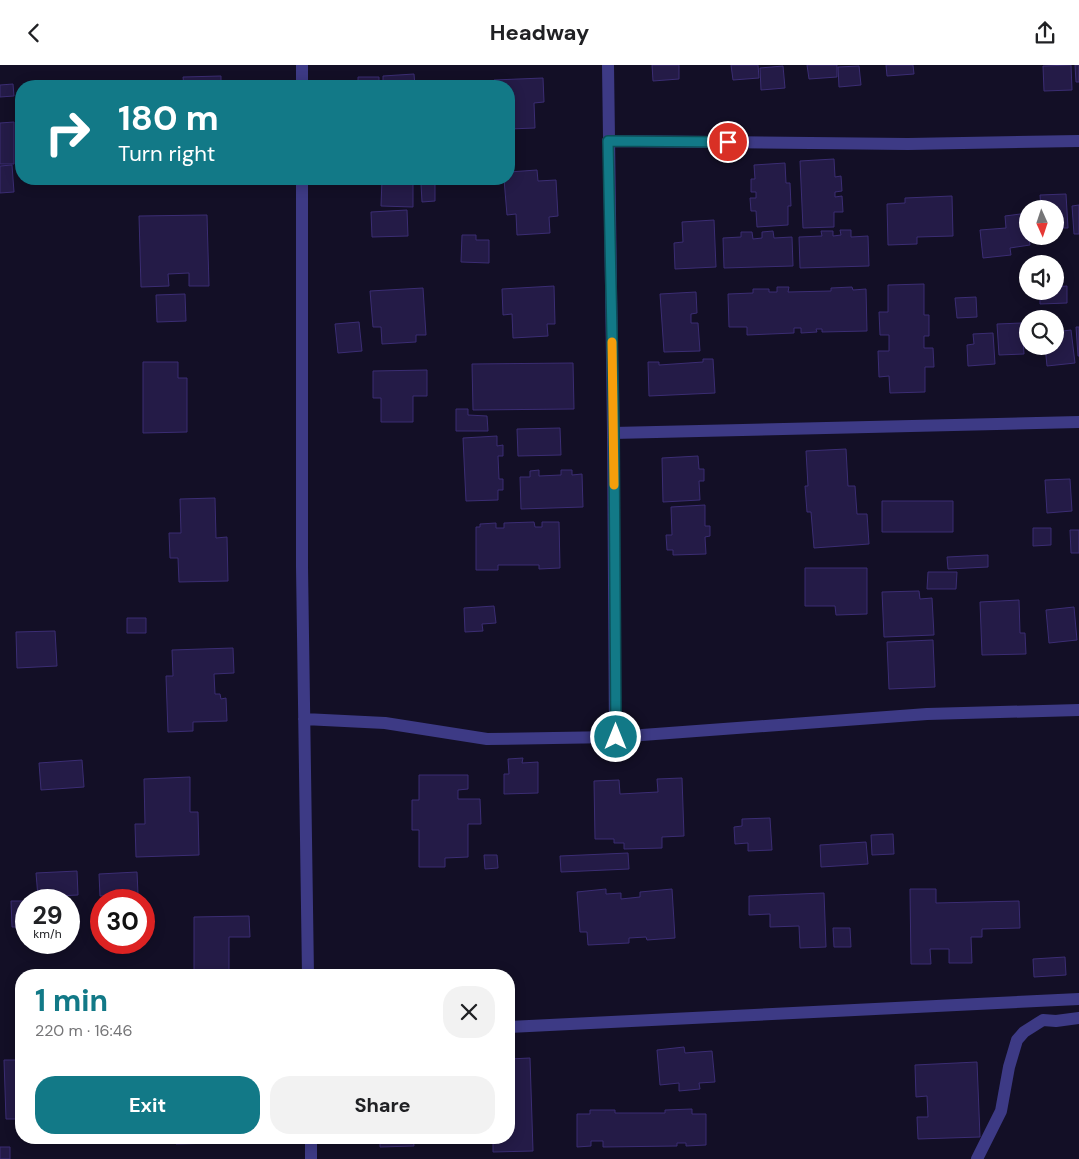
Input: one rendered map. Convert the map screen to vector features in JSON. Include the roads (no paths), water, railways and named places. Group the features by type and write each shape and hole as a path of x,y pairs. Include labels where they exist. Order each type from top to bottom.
{"street":[{"path":"302,65 302,80"},
{"path":"608,65 614,433 616,737"},
{"path":"608,141 908,144 1079,141"},
{"path":"302,185 302,567 308,969"},
{"path":"614,433 1079,422"},
{"path":"304,719 385,723 487,739 616,737 927,715 1079,710"},
{"path":"515,1027 1079,999"},
{"path":"976,1159 1001,1111 1009,1067 1017,1041 1024,1032 1043,1020 1056,1021 1079,1018"},
{"path":"311,1144 311,1159"}]}
